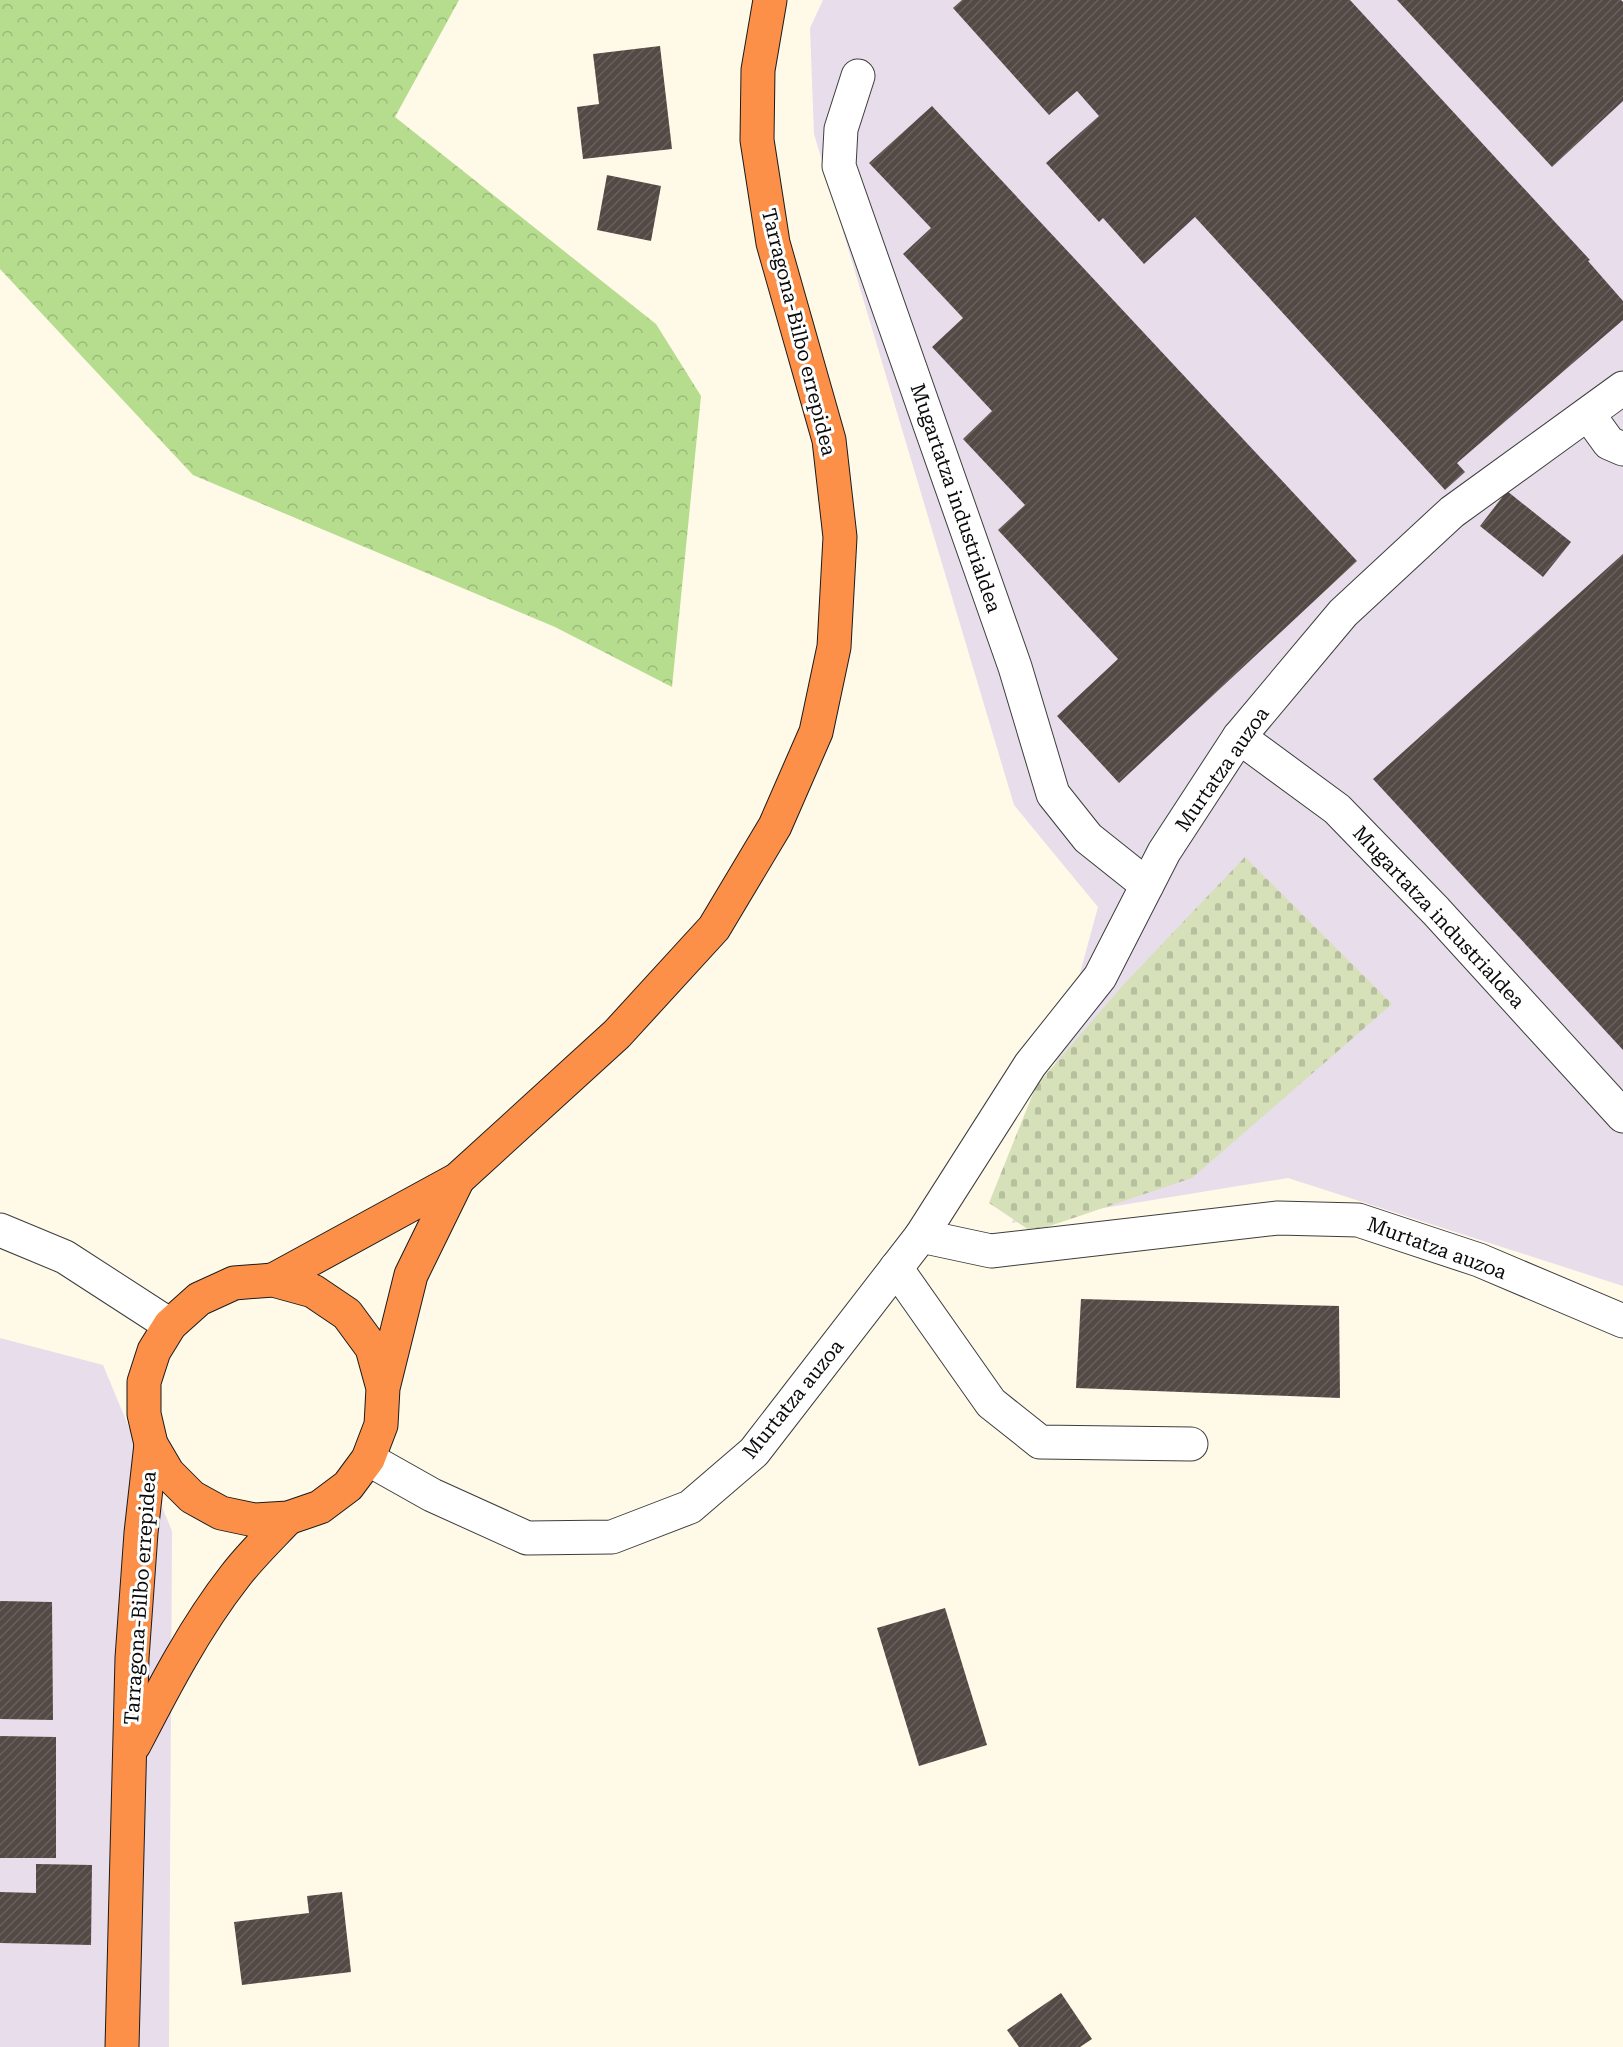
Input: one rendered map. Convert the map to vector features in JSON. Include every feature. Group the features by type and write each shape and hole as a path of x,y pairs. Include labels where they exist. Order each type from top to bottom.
{"highway":[{"name":"Tarragona-Bilbo errepidea","path":"273,1280 458,1179 617,1034 714,928 775,826 816,732 834,646 840,537 829,440 773,243 757,140 758,70 770,0"},
{"name":"Tarragona-Bilbo errepidea","path":"383,1388 372,1348 347,1314 313,1290 273,1280 234,1283 198,1299 170,1324 154,1351 144,1382 144,1413 152,1444 168,1473 192,1497 221,1513 254,1520 288,1518 320,1507 348,1486 368,1459 381,1425 383,1388 411,1275 458,1179"},
{"name":"Tarragona-Bilbo errepidea","path":"122,2047 132,1658 141,1533 152,1444"},
{"name":"Tarragona-Bilbo errepidea","path":"131,1752 165,1685 206,1618 235,1575 288,1518"}],"street":[{"name":"Mugartatza industrialdea","path":"858,76 841,129 839,166 1016,667 1053,794 1088,838 1147,885"},
{"name":"Murtatza auzoa","path":"368,1459 432,1496 527,1538 612,1537 690,1507 754,1452 921,1236 1030,1065 1100,977 1164,852 1239,737 1343,613 1452,512 1623,388"},
{"path":"1588,414 1610,443 1623,449"},
{"name":"Mugartatza industrialdea","path":"1239,737 1337,809 1436,911 1623,1116"},
{"name":"Murtatza auzoa","path":"921,1236 991,1251 1278,1218 1358,1220 1479,1260 1623,1321"},
{"path":"0,1230 65,1257 170,1324"},
{"path":"896,1268 991,1403 1040,1442 1191,1444"}],"shaded area":[{"path":"823,0 1623,0 1623,1286 1288,1178 1012,1223 1098,907 1014,805 814,134 810,28"},
{"path":"0,1338 103,1365 172,1531 169,2047 0,2047"}],"green space":[{"path":"0,0 459,0 395,117 656,324 701,396 672,687 555,627 193,475 0,269"},
{"path":"1245,857 1392,1004 1192,1178 1032,1232 989,1203 1036,1086 1125,983"}],"building":[{"path":"962,0 1350,0 1590,260 1588,261 1623,301 1623,320 1457,463 1465,472 1445,490 1195,217 1144,264 1103,218 1099,222 1046,163 1099,116 1077,91 1049,115 953,8"},
{"path":"1397,0 1621,0 1623,2 1623,101 1552,167"},
{"path":"660,46 672,149 583,159 577,107 599,104 593,54"},
{"path":"932,106 1357,561 1119,783 1057,716 1118,659 998,530 1025,505 963,439 992,411 932,347 963,318 903,254 931,228 869,163"},
{"path":"607,175 661,186 651,241 597,230"},
{"path":"1507,491 1571,542 1543,577 1480,526"},
{"path":"1623,554 1623,1050 1373,779"},
{"path":"1081,1299 1339,1306 1340,1398 1076,1388"},
{"path":"0,1601 52,1602 53,1720 0,1719"},
{"path":"945,1608 987,1745 919,1766 877,1628"},
{"path":"0,1736 56,1737 56,1858 0,1858"},
{"path":"36,1864 92,1865 91,1945 0,1943 0,1892 36,1893"},
{"path":"342,1892 351,1972 242,1985 234,1922 309,1913 307,1896"},
{"path":"1061,1993 1092,2039 1080,2047 1019,2047 1007,2030"}]}
